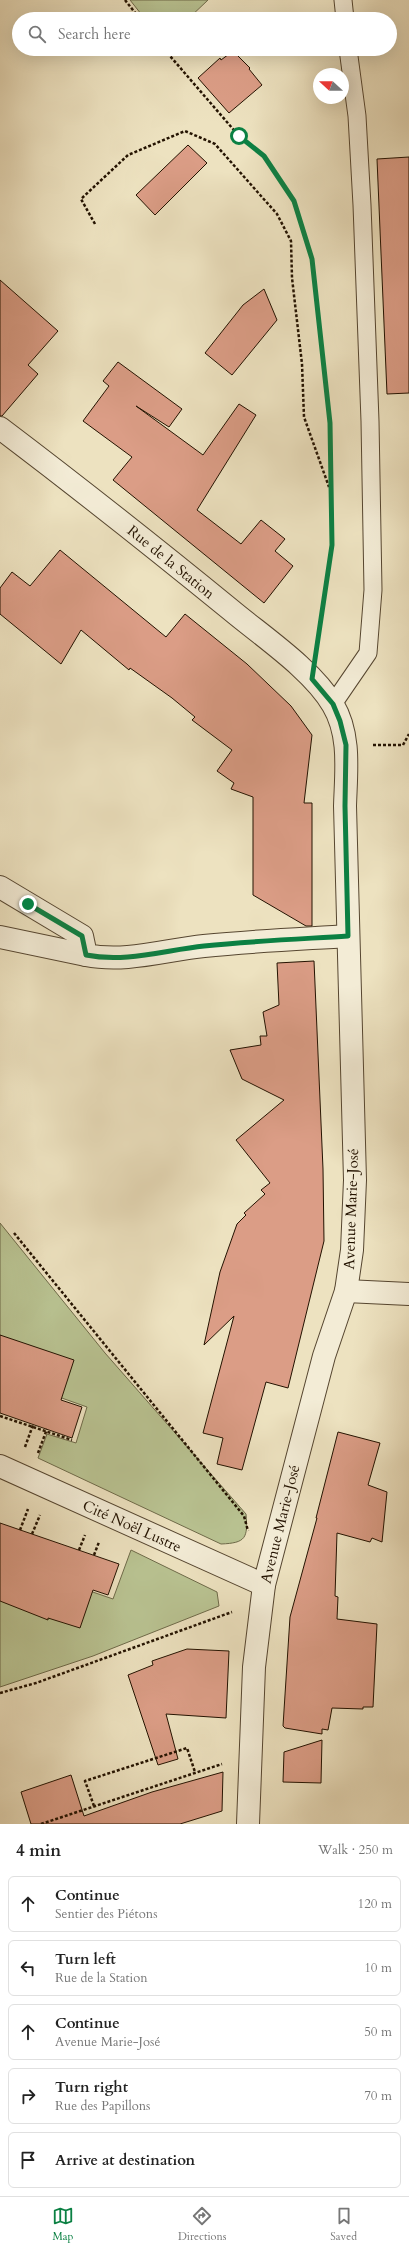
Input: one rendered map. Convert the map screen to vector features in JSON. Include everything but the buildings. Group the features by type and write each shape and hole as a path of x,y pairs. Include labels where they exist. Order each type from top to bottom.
{"street":[{"name":"Rue de la Station","path":"0,428 70,481 192,579 312,679 333,704"},
{"name":"Avenue Marie-José","path":"248,1824 254,1667 264,1586 324,1356 346,1292 352,1250 355,1180 345,806 346,745 340,721 333,704"},
{"path":"0,887 82,936 86,955"},
{"path":"0,937 86,955 117,959 203,946 348,936"},
{"path":"346,1292 405,1294"},
{"name":"Cité Noël Lustre","path":"0,1466 264,1586"}],"lane":[{"path":"343,0 344,12"},
{"path":"333,704 368,653 373,590 370,421 362,205 356,116 349,56"}],"path":[{"path":"125,0 134,12"},
{"path":"170,56 239,136 264,156 294,201 312,259 330,423 332,545 312,679"},
{"path":"95,224 81,199 128,155 185,130 215,144 278,214 291,241 292,278 302,364 304,417 330,489"},
{"path":"346,745 403,745 409,734"},
{"path":"14,1233 244,1516 250,1536"},
{"path":"0,1416 46,1430 72,1440"},
{"path":"24,1448 32,1426"},
{"path":"38,1454 46,1430"},
{"path":"20,1530 31,1501"},
{"path":"32,1534 40,1514"},
{"path":"79,1550 86,1533"},
{"path":"94,1555 100,1541"},
{"path":"0,1693 36,1683 230,1614 264,1586"},
{"path":"94,1806 85,1781 187,1748 195,1772"},
{"path":"41,1824 228,1762 250,1763"}],"green space":[{"path":"130,0 208,0 195,12 139,12"},
{"path":"0,1223 105,1353 246,1514 246,1534 244,1538 236,1542 221,1544 38,1458 47,1434 76,1443 87,1407 0,1376"},
{"path":"131,1550 217,1592 219,1606 93,1656 0,1687 0,1560 113,1599"}],"route":[{"path":"28,904 82,936 86,955 98,958 117,959 203,946 246,942 348,936 345,806 346,745 340,721 333,704 312,679 332,545 330,423 312,259 294,201 264,156 239,136"}]}
